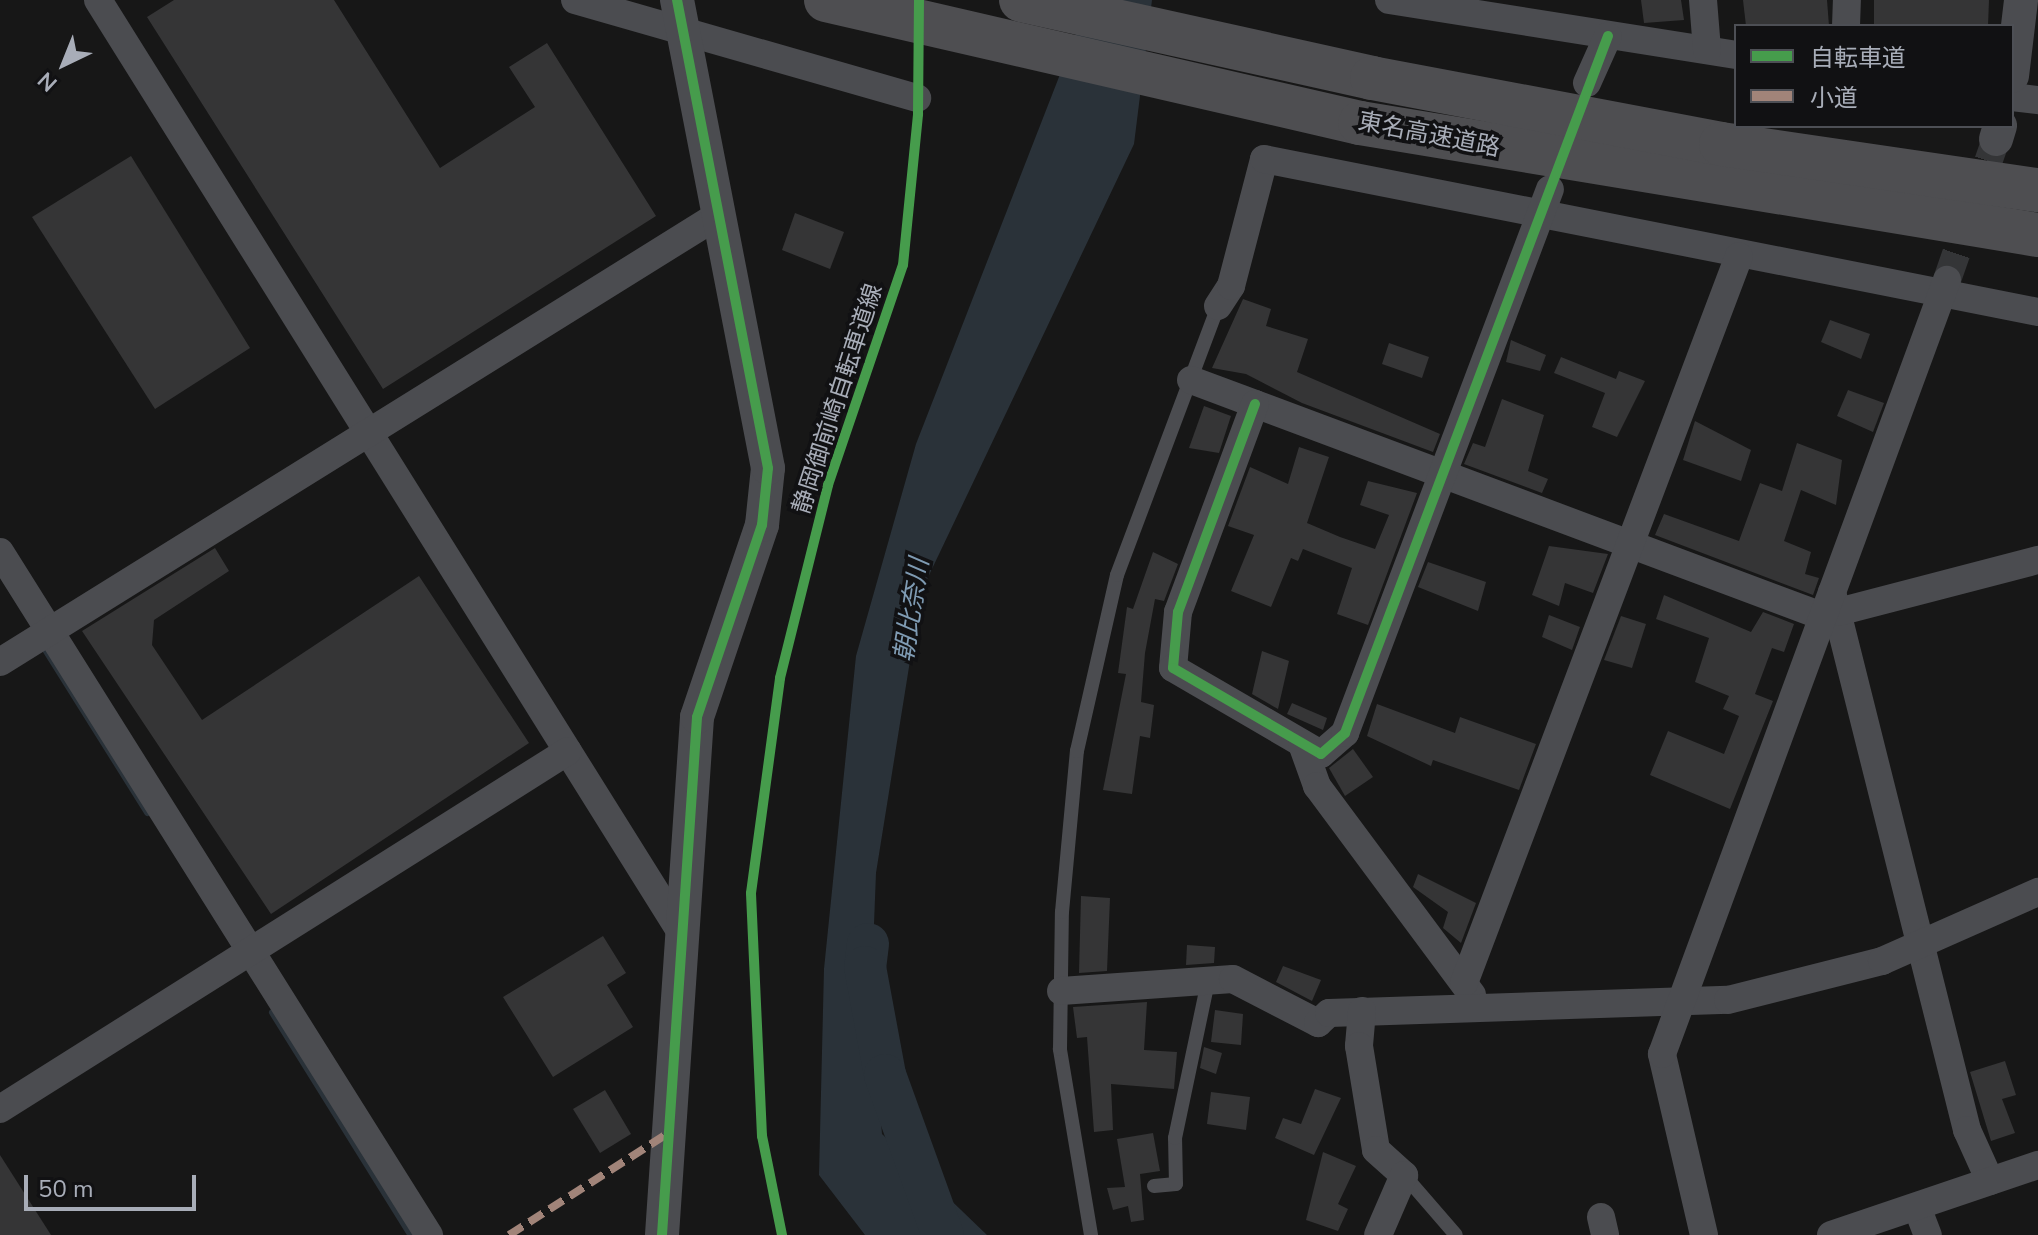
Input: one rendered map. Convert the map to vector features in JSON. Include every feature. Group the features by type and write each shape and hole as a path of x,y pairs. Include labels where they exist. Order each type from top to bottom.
{"highway":[{"name":"東名高速道路","path":"826,0 1244,98 1671,179 2038,235"},
{"name":"東名高速道路","path":"1021,0 1248,51 1721,144 2038,190"}],"street":[{"path":"98,0 679,929"},
{"path":"575,0 680,16 917,98"},
{"path":"1389,0 1550,13 1608,36 1734,55"},
{"path":"1703,0 1707,50"},
{"path":"1846,24 1847,0"},
{"path":"2014,59 2021,0"},
{"path":"662,1235 679,929 697,717 762,525 768,468 680,16"},
{"path":"1587,83 1608,36"},
{"path":"2014,97 2038,100"},
{"path":"1218,306 1231,286 1264,159 1536,218 1739,256 1946,287 2038,312"},
{"path":"1255,404 1178,612 1173,668 1321,754 1345,733 1536,218 1550,189"},
{"path":"0,662 720,214"},
{"path":"1472,994 1631,544 1739,256"},
{"path":"1704,1235 1662,1054 1678,997 1831,607 1946,287"},
{"path":"1191,380 1631,544 1831,607 2038,560"},
{"path":"0,552 37,638 252,950 429,1235"},
{"path":"1831,607 1925,942 1967,1130 1990,1181"},
{"path":"1302,744 1317,786 1472,994"},
{"path":"0,1109 568,751"},
{"path":"1061,991 1233,979 1318,1023 1329,1013 1472,994 1728,1000 1882,961 2038,892"},
{"path":"1362,1011 1359,1046 1376,1150 1404,1175 1378,1235"},
{"path":"1831,1235 2038,1165"},
{"path":"1917,1207 1928,1235"}],"lane":[{"path":"1091,1235 1060,1049 1077,751 1117,575 1218,306"},
{"path":"1154,1186 1176,1184 1175,1138 1208,981"},
{"path":"1404,1175 1456,1235"}],"water":[{"path":"1089,0 1152,0 1134,144 921,592 876,873 871,1000 882,1134 987,1235 865,1235 819,1175 824,969 856,656 916,444"}],"building":[{"path":"174,0 334,0 440,168 535,107 509,67 547,43 656,216 383,389 147,17"},
{"path":"1641,0 1681,0 1684,20 1644,23"},
{"path":"1743,0 1827,0 1829,24 1746,24"},
{"path":"1874,0 1989,0 1988,24 1874,24"},
{"path":"131,156 250,348 155,409 32,217"},
{"path":"795,213 844,232 830,269 782,250"},
{"path":"1243,299 1271,309 1266,326 1308,339 1297,372 1440,434 1433,452 1302,403 1246,374 1212,368"},
{"path":"1830,320 1870,334 1861,359 1821,342"},
{"path":"1511,340 1546,355 1540,371 1506,362"},
{"path":"1389,343 1429,357 1422,378 1382,364"},
{"path":"1561,357 1616,379 1619,371 1645,381 1617,437 1592,427 1605,393 1554,373"},
{"path":"1848,390 1884,403 1873,432 1837,416"},
{"path":"1502,399 1544,415 1528,471 1548,479 1542,493 1464,464 1473,443 1485,447"},
{"path":"1204,406 1231,416 1219,453 1189,448"},
{"path":"1695,421 1751,450 1741,481 1683,460"},
{"path":"1797,443 1842,460 1836,505 1801,490 1784,541 1811,552 1805,574 1819,578 1813,595 1655,535 1664,514 1739,541 1760,483 1782,491"},
{"path":"1299,447 1329,457 1307,523 1340,537 1375,549 1389,515 1360,505 1368,481 1417,493 1368,625 1337,614 1352,568 1303,549 1298,561 1291,558 1271,607 1231,591 1254,535 1228,526 1250,467 1288,484"},
{"path":"1549,546 1608,554 1593,593 1565,583 1559,606 1532,595"},
{"path":"215,548 229,571 154,620 152,645 202,720 419,576 529,743 271,914 82,631"},
{"path":"1153,552 1178,564 1164,601 1155,599 1145,653 1141,702 1154,705 1150,738 1140,736 1132,794 1103,790 1126,674 1118,673 1127,607 1133,609"},
{"path":"1428,562 1486,582 1478,611 1418,587"},
{"path":"1664,595 1751,632 1763,612 1794,624 1784,652 1772,648 1755,694 1773,701 1730,809 1650,775 1668,731 1724,754 1739,716 1723,709 1729,696 1695,682 1709,638 1656,619"},
{"path":"1549,615 1580,627 1572,650 1542,637"},
{"path":"1621,616 1646,624 1632,668 1604,660"},
{"path":"1262,651 1289,661 1278,709 1252,694"},
{"path":"1292,703 1327,718 1323,730 1287,714"},
{"path":"1377,704 1455,733 1460,717 1536,744 1519,790 1433,760 1431,766 1367,736"},
{"path":"1353,749 1373,777 1345,796 1329,768"},
{"path":"1418,874 1476,903 1461,943 1443,928 1448,912 1413,887"},
{"path":"1081,896 1110,898 1107,971 1079,973"},
{"path":"603,936 626,973 607,985 633,1027 553,1077 503,997"},
{"path":"1187,945 1215,947 1214,963 1186,965"},
{"path":"1283,966 1321,980 1312,1001 1276,982"},
{"path":"1147,1002 1144,1050 1177,1052 1174,1089 1111,1084 1113,1130 1094,1132 1087,1037 1077,1038 1073,1007"},
{"path":"1215,1010 1243,1014 1241,1045 1211,1042"},
{"path":"1204,1047 1222,1053 1216,1074 1200,1068"},
{"path":"2005,1061 2016,1095 2002,1099 2015,1133 1991,1141 1970,1072"},
{"path":"1315,1089 1341,1098 1314,1155 1275,1138 1283,1118 1301,1124"},
{"path":"605,1090 631,1134 600,1153 573,1109"},
{"path":"1211,1092 1250,1097 1246,1130 1207,1124"},
{"path":"1153,1133 1160,1171 1140,1174 1144,1220 1131,1222 1128,1206 1113,1210 1107,1188 1125,1187 1117,1139"},
{"path":"1323,1152 1356,1166 1338,1204 1348,1209 1338,1231 1306,1220"},
{"path":"0,1155 51,1235 0,1235"}],"waterway":[{"path":"43,646 147,812"},
{"name":"朝比奈川","path":"868,944 865,967 885,1075 943,1235"},
{"path":"272,1012 411,1235"}],"tunnel":[{"path":"1947,280 1996,139"}],"marked path":[{"path":"509,1235 667,1134"}],"cycle path":[{"path":"662,1235 697,717 762,525 768,468 677,0"},
{"name":"静岡御前崎自転車道線","path":"782,1235 762,1136 751,893 780,678 828,485 903,265 918,114 919,0"},
{"path":"1255,404 1178,612 1173,668 1321,754 1345,733 1608,36"}]}
